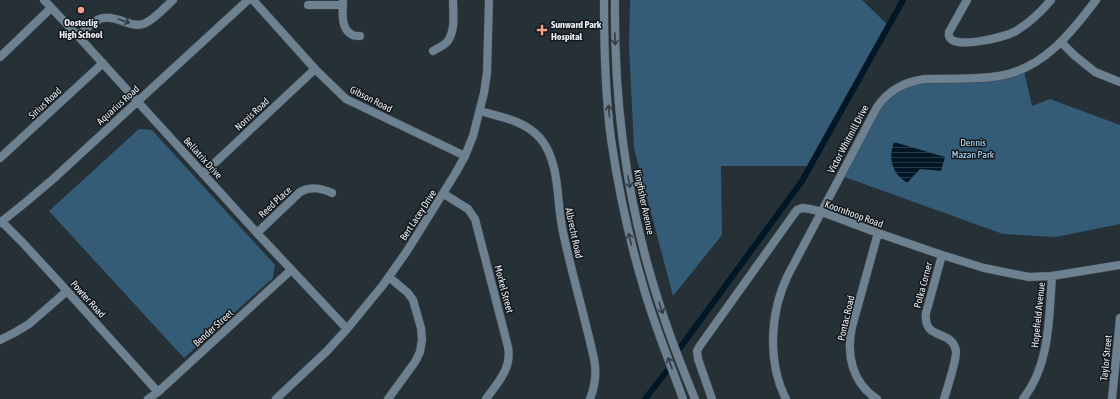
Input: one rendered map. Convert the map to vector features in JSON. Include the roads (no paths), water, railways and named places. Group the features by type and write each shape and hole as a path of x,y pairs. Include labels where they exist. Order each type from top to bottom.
{"street":[{"name":"Bellatrix Drive","path":"44,0 291,270 347,329"},
{"path":"78,36 92,23 103,18 114,18 129,23 142,24 150,20 172,0"},
{"name":"Aquarius Road","path":"1,223 52,180 248,0"},
{"name":"Gibson Road","path":"253,0 315,70 342,96 351,102 465,156"},
{"path":"433,51 450,37 452,28 453,0"},
{"name":"Bert Lacey Drive","path":"276,399 322,356 347,329 389,277 444,194 465,156 473,136 484,93 487,73 489,0"},
{"name":"Kingfisher Avenue","path":"604,0 605,64 608,110 621,199 631,243 647,300 683,399"},
{"name":"Kingfisher Avenue","path":"615,0 618,95 622,138 631,192 642,244 659,304 695,399"},
{"path":"967,0 949,32 950,39 956,42 978,42 1015,32 1042,11 1051,0"},
{"name":"Victor Whitmill Drive","path":"786,399 778,381 773,341 775,316 780,293 784,282 881,100 894,88 903,84 925,79 989,77 1023,69 1041,59 1061,42 1093,1"},
{"path":"308,5 343,2 345,28 351,34 360,36"},
{"path":"0,57 51,8"},
{"path":"1061,42 1090,69 1120,82"},
{"name":"Sirius Road","path":"0,158 103,63"},
{"name":"Norris Road","path":"203,174 315,70"},
{"name":"Albrecht Road","path":"480,111 512,120 526,127 540,138 553,160 562,231 594,359 596,378 590,399"},
{"name":"Reed Place","path":"257,233 300,192 315,188 327,190 332,193"},
{"name":"Morkel Street","path":"444,194 468,209 475,219 507,340 509,352 507,367 503,376 486,399"},
{"name":"Koornhoop Road","path":"712,399 698,359 697,351 699,346 797,210 802,208 822,212 942,255 984,268 1011,274 1052,276 1120,265"},
{"name":"Powter Road","path":"1,223 22,242 158,392"},
{"name":"Pontac Road","path":"877,399 867,392 854,373 849,347 852,327 878,233"},
{"name":"Polka Corner","path":"942,255 925,320 927,327 930,330 950,340 956,349 956,357 944,399"},
{"name":"Bender Street","path":"148,399 158,392 291,270"},
{"name":"Hopefield Avenue","path":"1023,399 1035,380 1044,355 1052,276"},
{"path":"388,399 415,362 420,352 422,339 420,321 413,300 408,293 389,277"},
{"path":"0,340 29,324 67,291"},
{"name":"Taylor Street","path":"1112,399 1120,318"}],"waterway":[{"path":"680,348 802,181 903,0"},
{"path":"645,399 666,372"}],"place":[{"name":"Oosterlig High School","path":"81,10"},
{"name":"Sunward Park Hospital","path":"542,30"}],"park label":[{"name":"Dennis Mazan Park","path":"973,148"}]}
